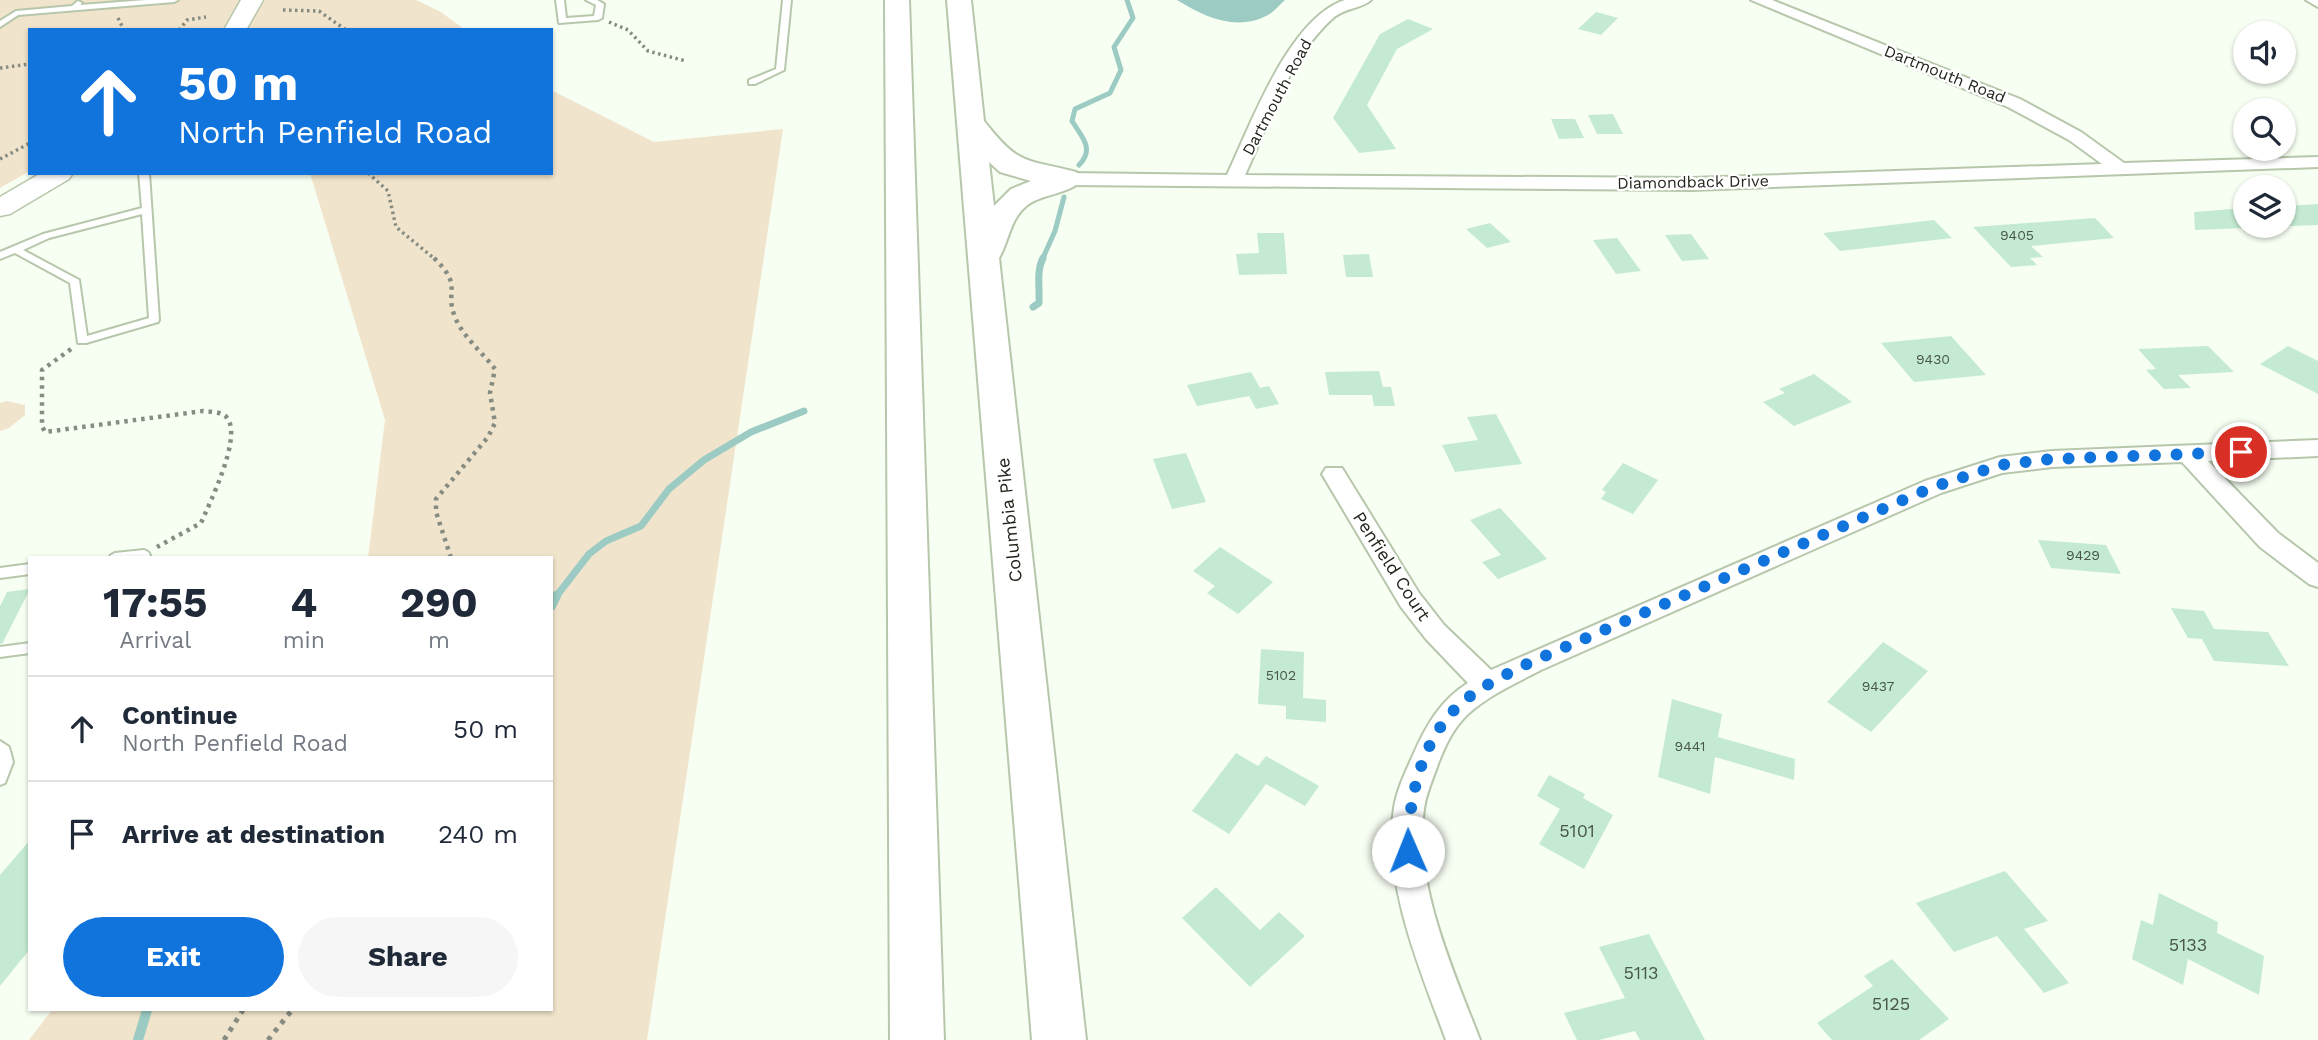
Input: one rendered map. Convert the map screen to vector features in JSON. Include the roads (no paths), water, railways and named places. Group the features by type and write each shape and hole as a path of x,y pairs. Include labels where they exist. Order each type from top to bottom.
{"highway":[{"path":"897,0 917,1040"},
{"name":"Columbia Pike","path":"959,0 1059,1040"},
{"path":"972,123 1002,162 1021,171 1068,179"},
{"path":"984,260 1004,210 1011,202 1037,188 1068,179"}],"main road":[{"path":"236,28 252,0"},
{"path":"0,208 57,175"}],"street":[{"name":"Dartmouth Road","path":"1234,180 1275,93 1317,25 1341,6 1363,0"},
{"name":"Dartmouth Road","path":"1759,0 2014,103 2075,136 2120,169"},
{"name":"Diamondback Drive","path":"1068,179 1692,184 2318,162"},
{"path":"1463,1040 1417,899 1408,851 1408,815 1415,788 1440,727 1458,706 1487,684 1544,656 1933,487 2000,465 2052,459 2318,448"},
{"path":"2189,455 2269,540 2318,577"},
{"name":"Penfield Court","path":"1334,474 1410,600 1436,632 1487,684"}],"lane":[{"path":"74,8 81,0"},
{"path":"0,26 16,13 174,0"},
{"path":"560,0 562,20 597,18 601,7 590,0"},
{"path":"752,82 780,70 787,0"},
{"path":"15,249 75,282 82,341 154,320 144,175"},
{"path":"0,256 62,231 147,209"},
{"path":"0,573 28,569"},
{"path":"0,652 28,648"},
{"path":"0,747 4,751 6,762 0,779"}],"water":[{"path":"1177,0 1285,0 1268,15 1256,20 1233,22 1210,17"}],"waterway":[{"path":"1079,165 1084,159 1086,148 1072,121 1075,109 1110,93 1121,70 1114,47 1133,18 1127,0"},
{"path":"1042,260 1055,231 1064,197"},
{"path":"1033,307 1039,303 1039,274 1043,258"},
{"path":"555,598 589,554 606,541 641,526 669,489 704,460 751,432 804,411"},
{"path":"553,602 555,598"},
{"path":"138,1040 147,1011"}]}
